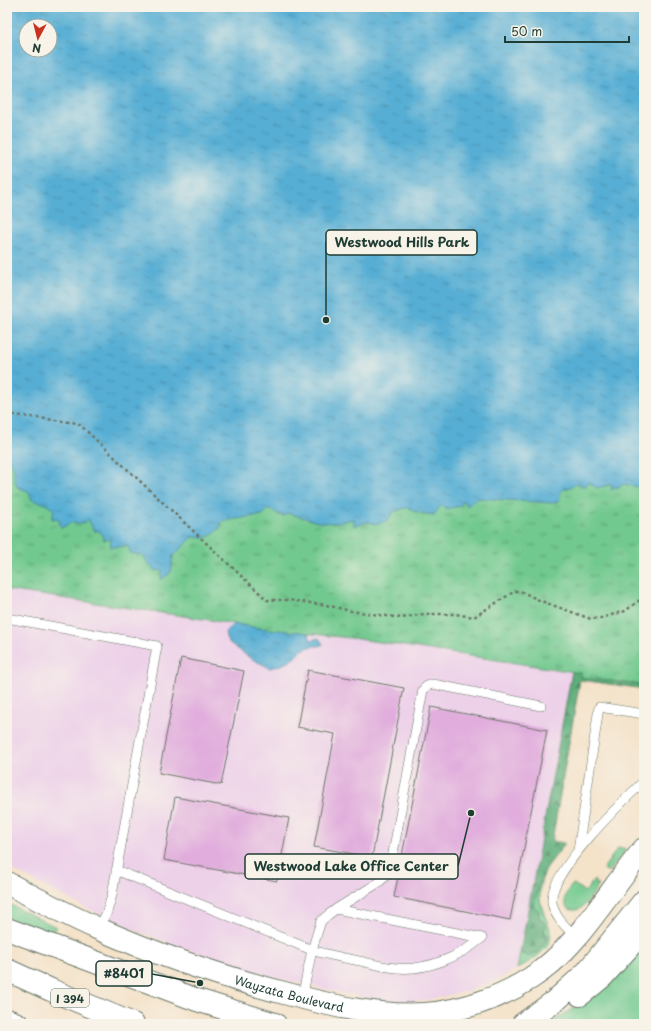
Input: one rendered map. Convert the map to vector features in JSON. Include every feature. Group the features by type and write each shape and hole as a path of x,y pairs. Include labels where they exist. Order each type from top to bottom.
{"main road":[{"name":"Wayzata Boulevard","path":"7,883 99,929 188,964 253,985 302,998 345,1007 397,1014 428,1014 483,1001 504,993 532,977 551,962 576,937 644,849"},
{"path":"523,1024 555,1001 586,973 644,901"},
{"path":"7,930 77,966 166,1002 226,1024"},
{"path":"7,930 197,1000 275,1024"},
{"path":"533,1024 563,1007 604,976 644,930"},
{"name":"I 394","path":"7,970 133,1024"},
{"path":"7,1020 17,1024"}],"lane":[{"path":"7,618 157,646 112,895 99,929"},
{"path":"302,998 312,950 321,921 336,909 378,883 387,875 423,690 427,686 433,684 541,706"},
{"path":"577,853 600,707 644,714"},
{"path":"576,937 561,923 554,909 552,895 556,884 577,853 604,820 644,781"},
{"path":"116,870 312,950 324,954 396,968 424,966 454,957 468,949 482,938 336,909"}],"path":[{"path":"7,414 78,423 267,600 288,600 326,605 351,611 401,618 424,614 456,614 474,617 515,591 520,591 542,601 591,619 625,611 644,598"}],"shaded area":[{"path":"7,590 258,628 359,639 572,671 517,969 471,990 428,1000 393,1001 367,998 332,991 232,965 129,928 84,907 7,867"}],"green space":[{"path":"7,7 644,7 644,685 581,677 581,673 359,639 258,628 7,590"},
{"path":"572,671 581,673 581,677 644,685 644,689 580,680 552,841 564,843 564,845 547,867 542,879 539,882 533,906 539,911 539,918 546,926 544,931 548,936 538,953 528,956 520,953"},
{"path":"618,848 623,848 626,850 609,872 603,869"},
{"path":"542,879 540,901 550,929 551,934 549,943 543,951 517,969 520,953 528,956 547,940 548,936 544,931 544,922 539,918 532,906 538,890 539,882"},
{"path":"594,880 596,884 599,885 586,904 577,910 567,908 565,896 572,885 574,884 585,892"},
{"path":"7,903 56,927 50,937 7,918"},
{"path":"644,941 644,1024 548,1024 577,1006 602,987"}],"water":[{"path":"7,7 644,7 644,488 624,484 611,490 612,484 597,488 588,482 585,487 578,483 561,491 559,501 552,503 477,498 467,506 464,501 460,506 447,509 441,505 434,515 416,512 409,507 393,512 388,520 378,524 368,522 354,526 354,519 333,523 318,522 288,513 283,516 269,509 262,515 222,521 219,529 206,538 193,537 173,556 171,572 161,580 162,570 155,571 142,555 130,553 128,546 110,547 111,539 104,540 100,531 94,531 88,519 83,524 73,522 61,528 58,518 52,519 54,510 46,504 32,500 28,491 17,487 14,478 14,470 7,453"},
{"path":"233,624 308,633 311,640 319,638 323,644 319,646 312,646 300,651 294,658 282,665 270,668 250,658 227,641 225,632"}],"building":[{"path":"181,658 244,671 221,785 159,773"},
{"path":"308,670 404,688 372,857 314,847 335,734 297,727"},
{"path":"431,707 547,730 510,920 394,897"},
{"path":"175,797 289,818 277,881 164,860"}],"place":[{"name":"Westwood Hills Park","path":"326,320"},
{"name":"Westwood Lake Office Center","path":"471,813"},
{"name":"#8401","path":"200,983"}]}
